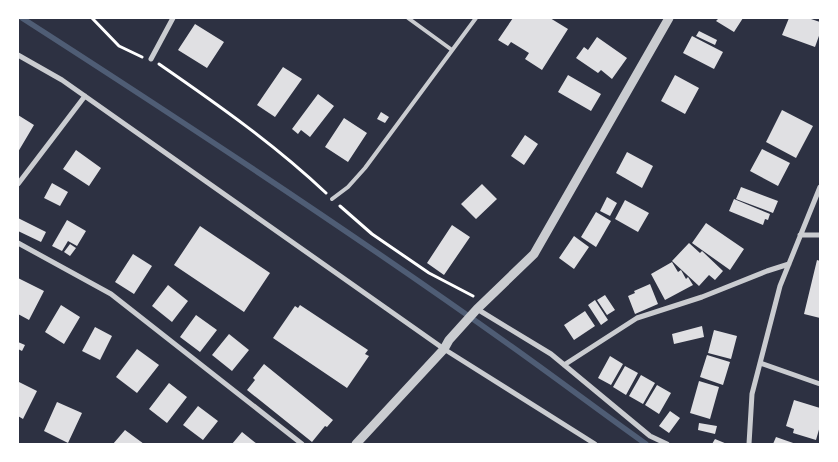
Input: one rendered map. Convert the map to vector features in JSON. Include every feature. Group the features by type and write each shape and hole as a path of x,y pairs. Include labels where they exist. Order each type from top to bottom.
{"street":[{"path":"151,59 174,18"},
{"path":"356,444 444,349 477,309 534,254 670,18"},
{"path":"18,54 62,80 444,349 595,444"},
{"path":"18,184 85,96"},
{"path":"749,444 752,394 780,286 820,187"},
{"path":"800,235 820,235"},
{"path":"18,243 111,294 302,444"},
{"path":"564,365 637,318 702,297 789,264"},
{"path":"477,309 551,354 650,436 667,444"},
{"path":"760,363 820,384"}],"lane":[{"path":"408,18 452,50"},
{"path":"332,199 348,187 365,168 476,18"}],"path":[{"path":"92,18 119,46 139,56 151,59 222,107 274,147 372,234 429,273 484,302"}],"building":[{"path":"513,18 550,18 568,29 542,70 525,59 529,53 511,42 508,46 498,40"},
{"path":"715,18 743,18 734,32 716,21 718,19"},
{"path":"789,18 808,18 820,22 820,33 815,47 782,35"},
{"path":"195,24 224,42 207,68 178,50"},
{"path":"699,31 717,40 715,45 696,36"},
{"path":"692,36 723,52 714,69 683,53"},
{"path":"597,37 627,58 612,79 601,70 598,73 576,58 584,47 588,50"},
{"path":"283,67 302,79 275,117 257,105"},
{"path":"568,75 601,94 591,111 558,92"},
{"path":"675,75 699,88 685,114 661,101"},
{"path":"318,94 334,106 310,137 301,130 298,134 292,129"},
{"path":"782,110 813,126 796,158 766,142"},
{"path":"381,112 389,117 385,123 377,119"},
{"path":"18,115 34,125 18,152"},
{"path":"344,118 367,133 348,162 325,147"},
{"path":"525,135 538,144 524,165 511,156"},
{"path":"762,149 790,163 778,186 750,171"},
{"path":"76,150 101,168 89,186 63,169"},
{"path":"627,152 653,166 642,188 616,173"},
{"path":"52,183 68,192 60,206 44,198"},
{"path":"482,184 497,199 476,219 461,204"},
{"path":"741,187 778,201 773,213 736,199"},
{"path":"607,197 617,203 610,216 600,211"},
{"path":"734,199 770,214 768,220 765,219 763,225 729,211"},
{"path":"625,200 649,213 638,232 615,219"},
{"path":"596,212 611,221 596,247 581,237"},
{"path":"18,218 46,232 41,242 18,231"},
{"path":"67,220 86,231 77,246 68,241 62,251 52,246"},
{"path":"706,223 744,249 730,270 692,243"},
{"path":"452,225 470,237 444,275 427,263"},
{"path":"200,226 270,273 244,312 174,265"},
{"path":"574,236 589,247 574,269 559,258"},
{"path":"689,243 700,253 702,251 723,271 715,280 709,275 699,286 672,261"},
{"path":"70,244 76,248 70,256 64,252"},
{"path":"133,254 152,266 134,294 115,282"},
{"path":"817,260 820,261 820,318 804,314"},
{"path":"672,262 678,272 681,270 686,279 688,277 693,285 665,300 651,274"},
{"path":"18,278 44,291 29,320 18,314"},
{"path":"650,284 658,304 635,314 628,296 635,293 634,291"},
{"path":"168,285 188,301 172,322 152,306"},
{"path":"605,295 615,310 607,315 597,300"},
{"path":"595,300 608,320 601,325 588,305"},
{"path":"61,305 80,317 64,344 45,332"},
{"path":"300,305 368,350 365,354 369,356 347,388 273,338 295,306 298,308"},
{"path":"585,311 595,326 574,340 564,325"},
{"path":"196,315 217,330 200,352 180,337"},
{"path":"702,326 704,337 674,344 672,334"},
{"path":"95,327 112,336 100,360 82,351"},
{"path":"714,330 737,336 731,359 708,353"},
{"path":"229,334 249,350 232,371 212,355"},
{"path":"18,342 25,345 22,351 18,349"},
{"path":"137,349 159,365 137,393 116,377"},
{"path":"707,355 730,362 723,385 700,377"},
{"path":"610,356 623,364 611,385 598,378"},
{"path":"264,364 333,420 327,427 325,426 312,442 247,390 255,380 253,378"},
{"path":"625,366 638,373 626,395 613,387"},
{"path":"641,375 655,383 643,404 629,396"},
{"path":"699,381 719,387 710,419 690,413"},
{"path":"19,382 37,391 23,419 18,416"},
{"path":"169,383 187,397 167,423 149,409"},
{"path":"657,385 671,393 659,414 645,405"},
{"path":"794,400 820,408 820,426 816,440 793,433 794,429 786,426"},
{"path":"57,402 82,413 68,443 44,431"},
{"path":"198,406 218,421 203,440 183,425"},
{"path":"670,411 680,418 669,433 659,426"},
{"path":"699,423 717,426 715,434 698,430"},
{"path":"125,430 144,444 113,444"},
{"path":"242,432 257,444 232,444"},
{"path":"776,437 796,444 773,444"},
{"path":"715,439 727,444 712,444"}],"waterway":[{"path":"22,18 329,220 511,346 646,444"}]}
